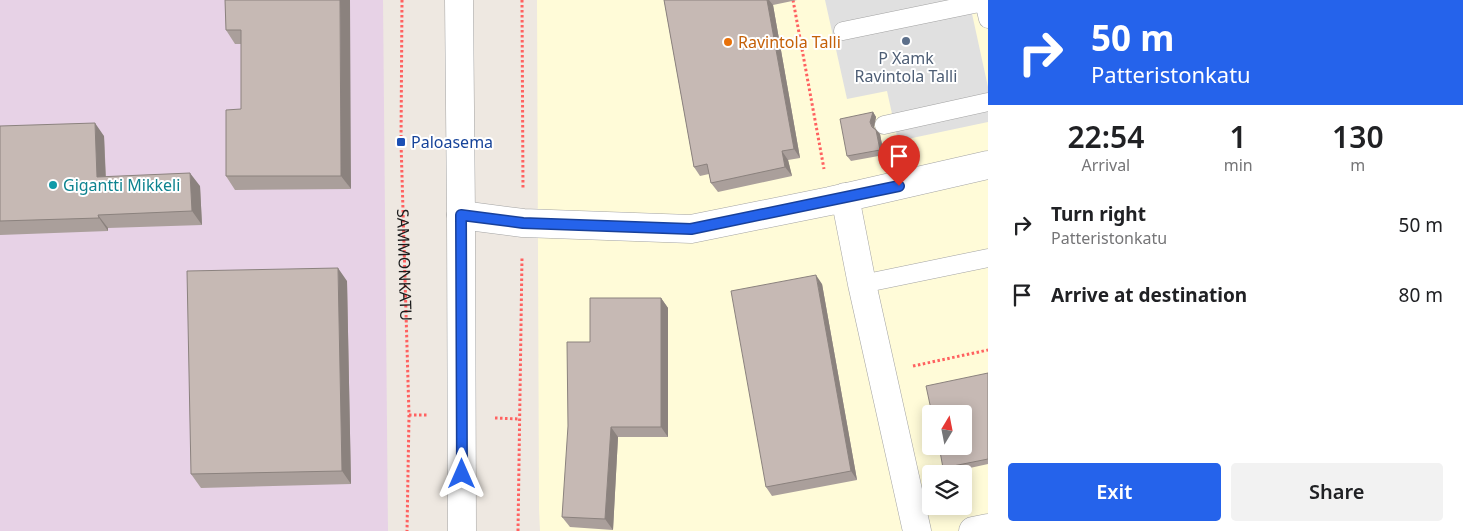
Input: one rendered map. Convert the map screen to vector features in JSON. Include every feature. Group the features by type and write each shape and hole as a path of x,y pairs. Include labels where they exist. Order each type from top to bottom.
{"street":[{"path":"459,0 462,531"},
{"path":"461,215 523,223 691,229 838,199 988,165"},
{"path":"838,199 862,284 918,531"},
{"path":"973,531 988,528"}],"lane":[{"path":"843,31 984,2 988,20"},
{"path":"884,125 988,102"},
{"path":"862,284 988,258"}],"path":[{"name":"SAMMONKATU","path":"402,0 401,142 409,415 407,531"},
{"path":"518,531 523,223 522,0"},
{"path":"793,0 838,199"},
{"path":"883,373 988,350"}],"shaded area":[{"path":"0,0 383,0 388,531 0,531"},
{"path":"537,0 988,0 988,531 540,531"},
{"name":"P Xamk Ravintola Talli","path":"825,0 969,0 988,87 988,122 898,141 887,91 847,99"}],"building":[{"path":"225,0 340,0 341,176 226,176 226,110 241,109 241,30 226,30"},
{"path":"664,0 767,0 794,149 782,151 785,167 711,183 707,164 694,167"},
{"path":"873,112 870,122 876,130 880,150 847,156 840,119"},
{"name":"Gigantti Mikkeli","path":"95,123 97,177 190,173 192,211 98,215 99,218 0,221 0,126"},
{"path":"338,268 342,471 191,474 187,271"},
{"path":"816,275 851,471 766,487 731,291"},
{"path":"590,298 661,298 661,427 611,427 605,519 562,517 568,426 567,342 590,342"},
{"path":"988,373 988,459 958,465 942,465 941,455 972,455 972,405 930,405 926,386"}],"place":[{"name":"P Xamk Ravintola Talli","path":"906,41"},
{"name":"Ravintola Talli","path":"728,42"},
{"name":"Paloasema","path":"401,142"},
{"name":"Gigantti Mikkeli","path":"53,185"}],"route":[{"path":"462,474 461,215 523,223 691,229 899,186"}]}
